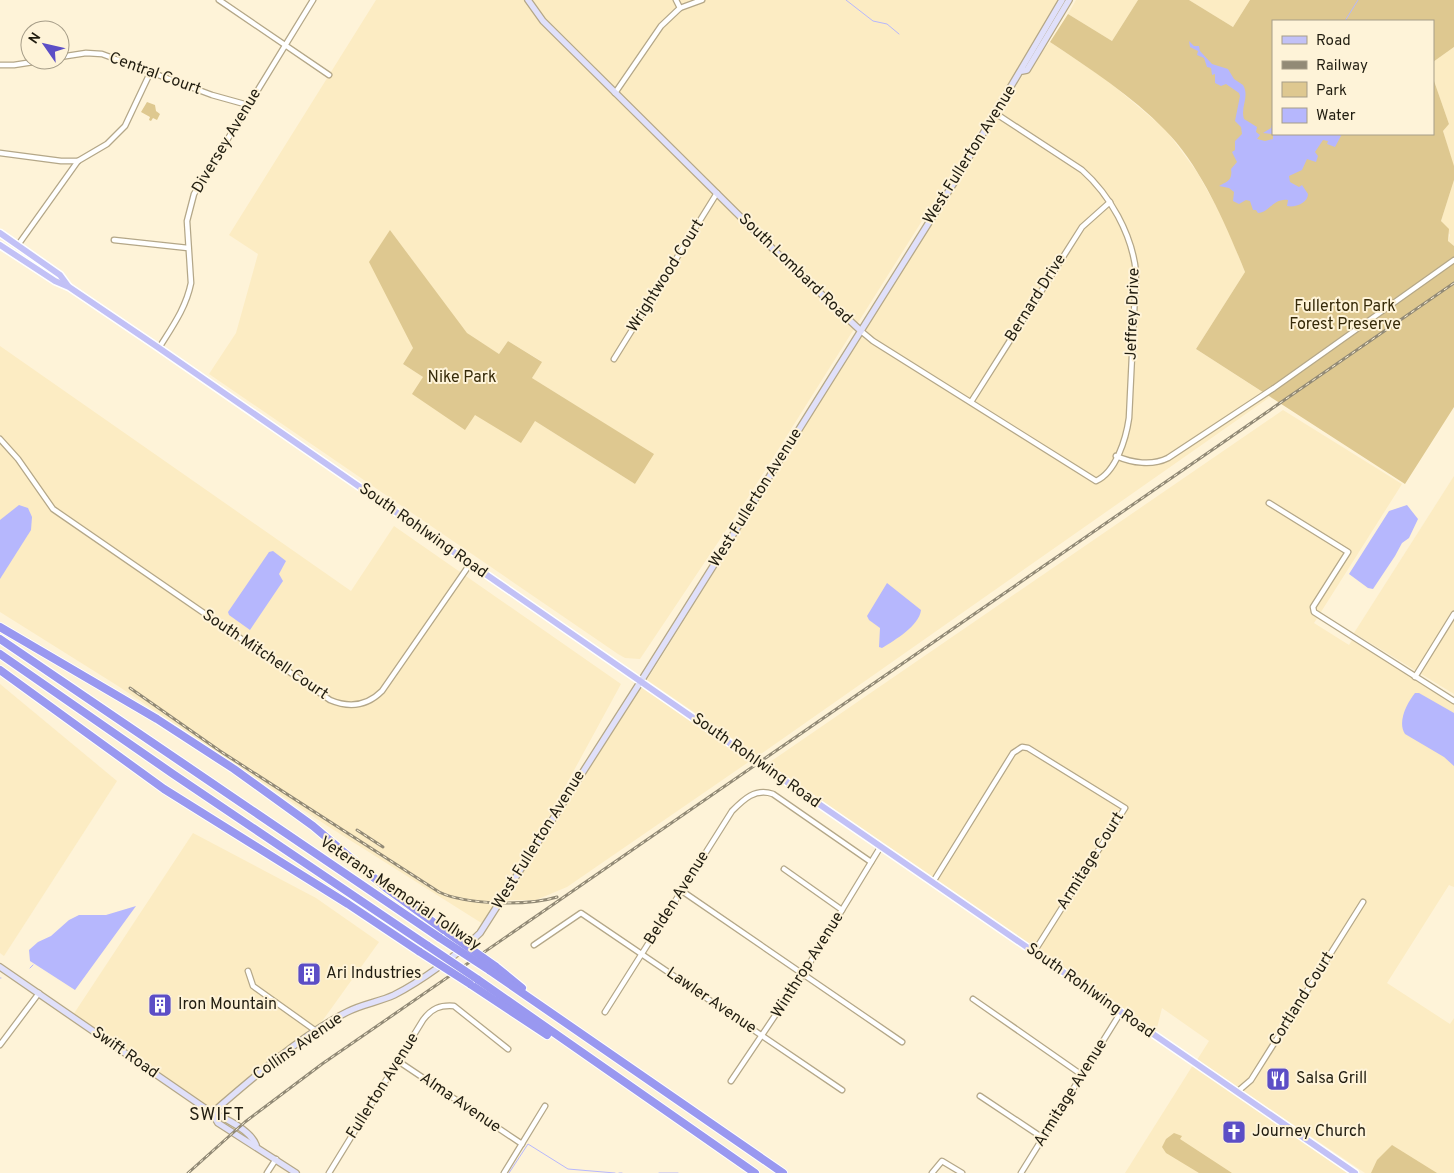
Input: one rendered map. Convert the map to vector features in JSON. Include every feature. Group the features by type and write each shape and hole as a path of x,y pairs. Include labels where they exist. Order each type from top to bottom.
{"highway":[{"path":"0,627 157,719 228,765 313,826 386,888 492,968"},
{"name":"Veterans Memorial Tollway","path":"0,639 440,938 492,968 550,1012 783,1173"},
{"name":"Veterans Memorial Tollway","path":"0,654 173,774 477,979 755,1173"},
{"path":"0,670 164,790 348,904 535,1028 588,1058"}],"main road":[{"path":"1,236 18,245 60,274 69,287"},
{"path":"0,245 55,281 69,287"},
{"name":"South Rohlwing Road","path":"69,287 1355,1173"}],"street":[{"path":"219,0 329,75"},
{"name":"Diversey Avenue","path":"159,348 187,299 190,283 187,221 194,194 313,0"},
{"name":"South Lombard Road","path":"528,0 542,21 717,193 873,341 1096,481 1105,477"},
{"path":"676,0 680,8"},
{"path":"615,93 661,26 680,8 702,0"},
{"name":"West Fullerton Avenue","path":"487,923 955,181 1022,71 1021,68 1062,0"},
{"name":"West Fullerton Avenue","path":"1022,71 1027,70 1069,0"},
{"name":"Central Court","path":"70,55 86,53 102,54 212,95 248,105"},
{"path":"0,64 20,64"},
{"path":"18,245 78,161 107,144 124,126 151,71"},
{"name":"Jeffrey Drive","path":"995,113 1082,170 1110,202 1132,250 1136,272 1129,418 1125,439 1105,477"},
{"path":"0,153 61,161 78,161"},
{"name":"Wrightwood Court","path":"614,359 717,193"},
{"name":"Bernard Drive","path":"971,402 1082,227 1110,202"},
{"path":"114,240 188,248"},
{"path":"1116,456 1142,463 1168,458 1274,388 1454,260"},
{"name":"South Mitchell Court","path":"0,439 18,459 48,504 330,700 346,705 359,705 369,701 386,687 470,564"},
{"path":"1269,503 1348,552 1313,608 1318,616 1454,701"},
{"path":"1415,677 1454,614"},
{"name":"Armitage Court","path":"933,882 1013,753 1022,746 1126,808 1034,952"},
{"name":"Belden Avenue","path":"605,1012 732,811 744,799 759,791 773,794 871,862"},
{"name":"Winthrop Avenue","path":"731,1081 803,974 882,846"},
{"path":"784,869 842,910"},
{"path":"682,891 902,1042"},
{"name":"Cortland Court","path":"1237,1092 1251,1080 1363,902"},
{"name":"Lawler Avenue","path":"534,945 581,912 842,1090"},
{"name":"Collins Avenue","path":"212,1113 251,1080 316,1031 347,1012 399,992 472,941 487,923"},
{"name":"Swift Road","path":"0,967 212,1113 218,1123 249,1145 256,1145 296,1173"},
{"path":"248,971 253,986 316,1031"},
{"path":"0,1044 38,993"},
{"path":"973,999 1082,1075"},
{"name":"Fullerton Avenue","path":"329,1173 427,1015 435,1008 443,1005 454,1006 508,1049"},
{"name":"Armitage Avenue","path":"1020,1173 1122,1012"},
{"name":"Alma Avenue","path":"398,1061 522,1144"},
{"path":"980,1096 1043,1138"},
{"path":"504,1173 545,1106"},
{"path":"267,1173 276,1159"},
{"path":"932,1173 942,1161 962,1173"}],"shaded area":[{"path":"376,0 1061,0 747,499 640,659 625,658 618,654 209,374 236,333 258,254 229,235","holes":["390,230 467,334 499,354 508,341 541,361 532,378 653,454 635,484 535,421 475,414 465,429 423,377 403,364 413,348"]},
{"path":"1076,0 1138,0 1112,41 1068,14"},
{"path":"1189,0 1250,0 1233,27"},
{"path":"1050,42 1108,81 1166,130 1197,172 1224,220 1245,272 1196,349 1270,397 758,756 647,680 1023,75"},
{"path":"1454,47 1454,168 1443,131 1449,124 1434,81 1434,61"},
{"path":"1454,180 1454,246 1448,241 1450,235 1441,221"},
{"path":"0,346 351,591 394,526 621,684 541,831 483,924 326,825 118,686 0,612"},
{"path":"1283,410 1402,484 1314,623 1349,645 1352,640 1454,703 1454,887 1449,885 1387,983 1450,1024 1454,1018 1454,1173 1365,1173 1197,1060 1209,1041 1162,1008 1156,1032 767,764"},
{"path":"1454,476 1454,694 1354,633"},
{"path":"0,684 117,781 4,956 0,953"},
{"path":"642,686 750,761 567,887 536,900 506,900"},
{"path":"193,833 316,898 379,942 323,1020 212,1111 73,1015"},
{"path":"1193,1065 1350,1173 1125,1173"}],"green space":[{"name":"Fullerton Park Forest Preserve","path":"1138,0 1189,0 1233,27 1250,0 1454,0 1454,47 1434,61 1434,20 1272,20 1272,135 1434,135 1434,81 1449,124 1443,131 1454,166 1454,180 1441,221 1449,229 1448,241 1454,246 1454,407 1405,484 1196,349 1245,272 1230,235 1201,178 1178,145 1138,105 1095,72 1050,42 1068,14 1112,41"},
{"path":"147,102 155,105 156,111 160,114 157,120 153,118 151,121 149,120 150,117 141,112"},
{"name":"Nike Park","path":"390,230 467,333 499,354 508,341 542,362 532,378 654,454 635,484 535,421 521,443 475,415 465,430 412,394 423,377 403,364 413,348 369,262"},
{"path":"1174,1133 1182,1136 1180,1139 1232,1173 1199,1173 1166,1153 1162,1147 1166,1139"},
{"path":"1392,1145 1437,1173 1371,1173 1377,1160"}],"water":[{"path":"1189,41 1194,46 1199,46 1200,51 1212,64 1228,69 1234,79 1243,85 1246,94 1243,110 1244,119 1257,127 1256,132 1260,135 1257,139 1265,141 1273,139 1273,135 1341,135 1335,147 1327,144 1328,141 1323,140 1315,152 1318,156 1316,162 1307,159 1302,170 1289,176 1290,182 1299,187 1302,185 1308,194 1306,200 1297,205 1290,206 1287,206 1288,200 1279,201 1265,211 1258,213 1256,210 1253,210 1250,201 1246,200 1239,204 1233,201 1234,192 1229,188 1219,186 1230,179 1231,169 1237,162 1232,152 1235,150 1235,141 1242,134 1241,127 1235,121 1240,96 1239,93 1226,84 1221,86 1215,83 1215,74 1212,75 1211,68 1207,67 1204,58 1197,55 1198,51 1190,47"},
{"path":"1272,124 1272,134 1263,133 1271,128"},
{"path":"19,505 28,508 32,517 31,530 0,579 0,520"},
{"path":"1407,505 1418,519 1409,538 1402,543 1373,589 1368,588 1349,574 1389,511"},
{"path":"273,551 286,561 279,574 283,581 250,630 229,615 228,612 269,552"},
{"path":"887,583 921,610 916,622 911,627 900,637 882,648 879,647 880,628 869,620 867,616"},
{"path":"1415,693 1419,693 1454,713 1454,766 1444,757 1405,734 1402,724 1403,718 1406,707"},
{"path":"136,906 75,990 30,961 29,950 38,942 51,936 69,920 79,915 106,915"}],"waterway":[{"path":"846,0 873,21 887,24 899,34"},
{"path":"1346,20 1358,0"},
{"path":"30,968 33,965"},
{"path":"509,1173 528,1144 568,1169 615,1173"},
{"path":"659,1173 678,1173"}],"railway":[{"path":"188,1173 245,1122 322,1064 1454,283"},
{"path":"130,688 220,751 439,892 465,900 497,903 530,902 557,897"},
{"path":"357,830 383,847"}],"place":[{"name":"Ari Industries","path":"309,974"},
{"name":"Iron Mountain","path":"160,1005"},
{"name":"Salsa Grill","path":"1278,1079"},
{"name":"Journey Church","path":"1234,1132"}],"district":[{"name":"SWIFT","path":"217,1115"}]}
